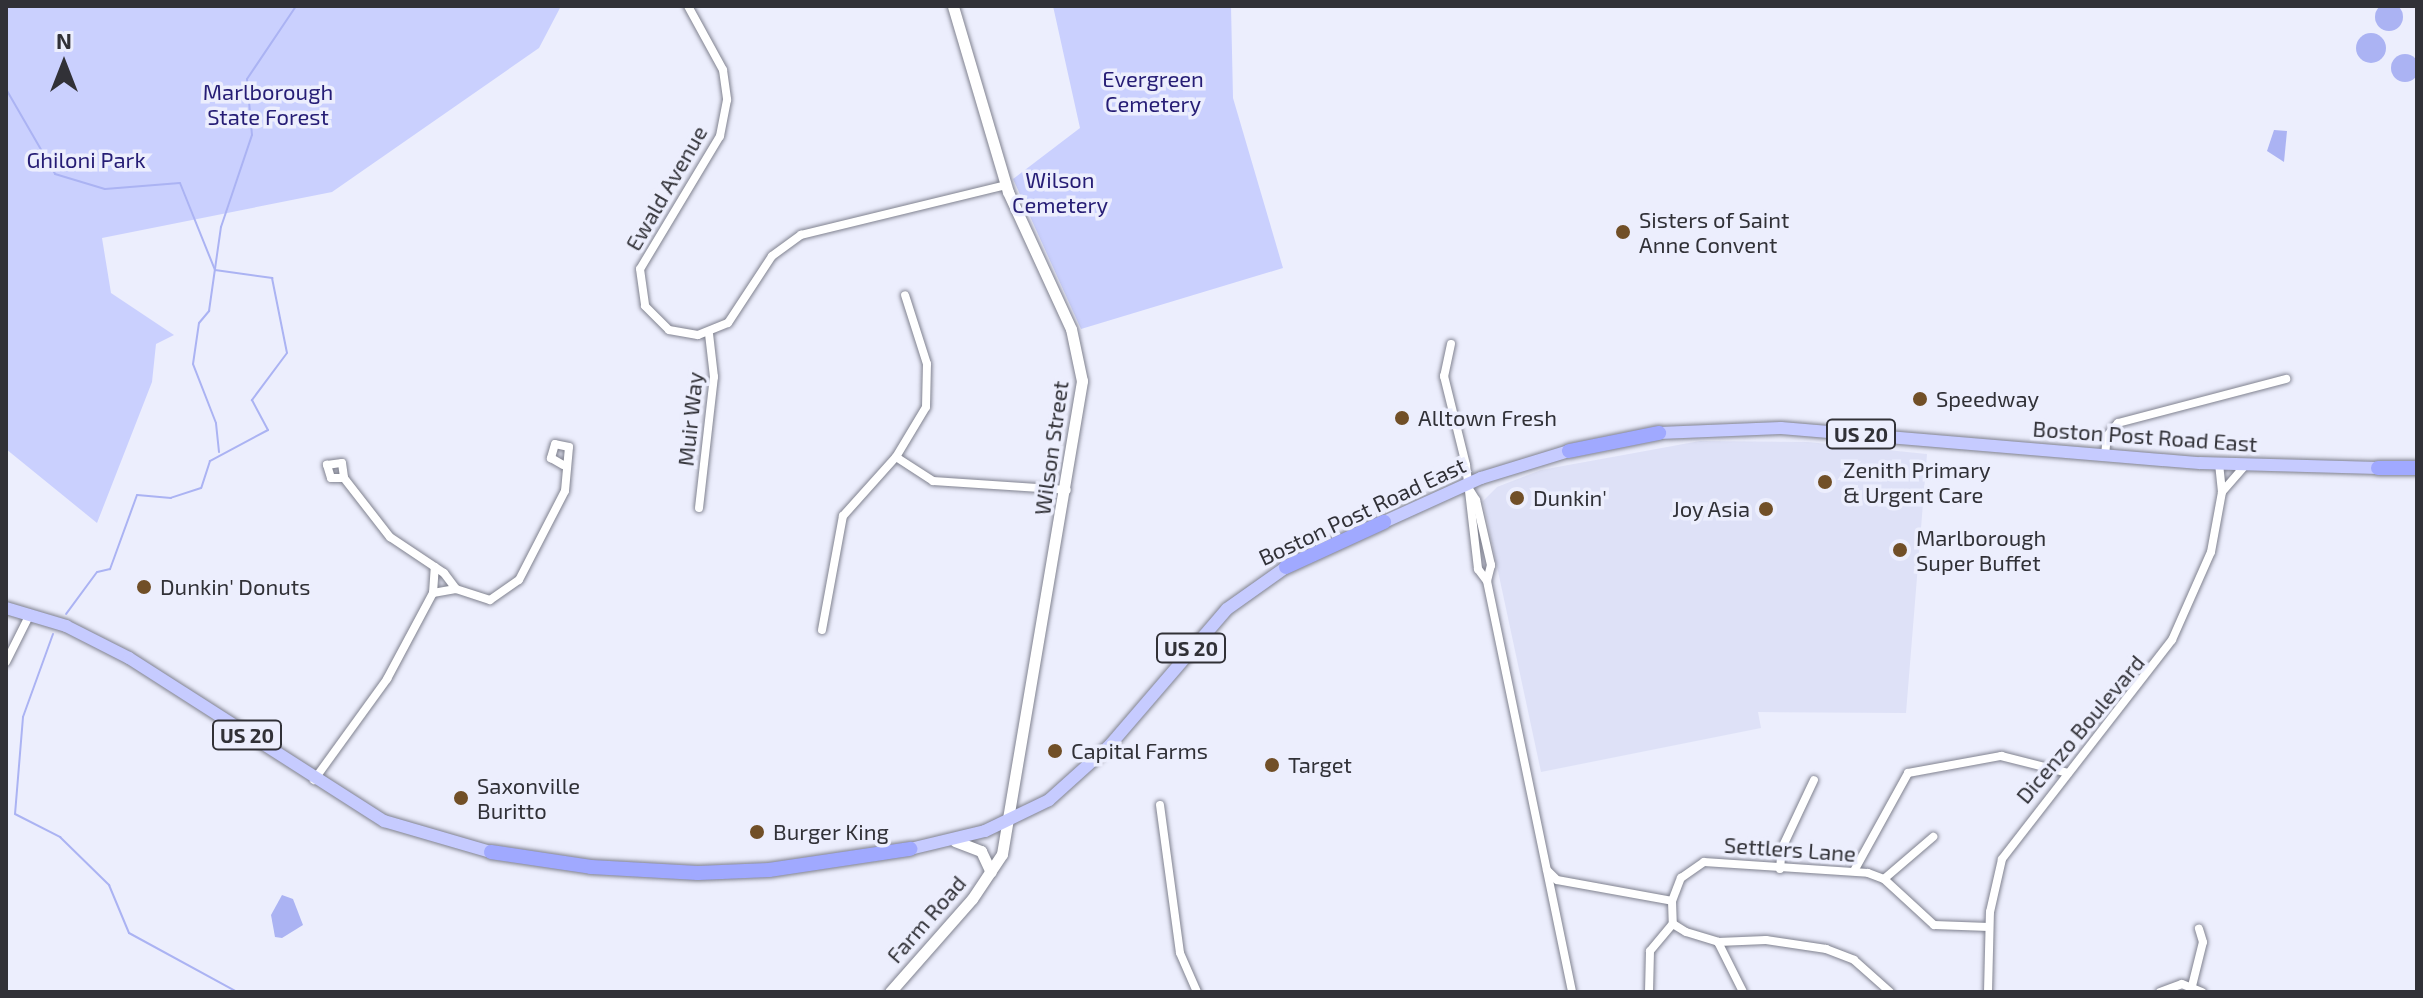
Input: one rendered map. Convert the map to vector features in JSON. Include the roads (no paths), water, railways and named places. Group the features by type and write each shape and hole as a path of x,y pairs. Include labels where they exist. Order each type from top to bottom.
{"highway":[{"name":"Boston Post Road East","path":"1569,451 1659,433"},
{"name":"Boston Post Road East","path":"2378,468 2417,468"},
{"name":"Boston Post Road East","path":"1286,567 1384,522"},
{"name":"Boston Post Road East","path":"491,852 591,867 698,873 769,870 910,849"}],"main road":[{"name":"Boston Post Road East","path":"1659,433 1810,430 2219,464 2378,468"},
{"name":"Boston Post Road East","path":"1384,522 1466,484 1569,451"},
{"name":"Boston Post Road East","path":"910,849 955,841 1013,819 1080,777 1220,615 1286,567"},
{"name":"Boston Post Road East","path":"6,608 82,632 145,666 314,780 400,828 491,852"}],"street":[{"name":"Ewald Avenue","path":"688,6 723,70 726,115 648,252 639,285 658,325 676,333 709,334"},
{"name":"Wilson Street","path":"953,6 1006,185 1081,363 1067,490 1013,819"},
{"path":"709,334 728,323 789,240 1006,185"},
{"path":"822,630 843,516 896,457 926,407 929,386 905,295"},
{"name":"Muir Way","path":"699,508 714,377 709,334"},
{"path":"1451,344 1443,374 1466,484 1476,500 1491,565 1487,581 1572,992"},
{"path":"2105,455 2107,436 2118,423 2286,379"},
{"path":"896,457 933,481 1067,490"},
{"name":"Dicenzo Boulevard","path":"1988,992 1989,927 2002,859 2172,640 2211,552 2222,492 2219,464"},
{"path":"344,478 390,537 435,567 456,589 481,600 510,592 565,491 563,465"},
{"path":"2222,492 2247,465"},
{"path":"314,780 387,679 433,593 435,567"},
{"path":"433,593 456,589"},
{"path":"6,662 30,614"},
{"path":"1854,871 1908,773 2001,756 2068,773"},
{"path":"1780,869 1782,848 1814,780"},
{"path":"1160,805 1180,953 1197,992"},
{"name":"Farm Road","path":"890,992 991,872 1013,819"},
{"path":"1884,879 1933,837"},
{"name":"Farm Road","path":"955,841 981,851 991,872"},
{"name":"Settlers Lane","path":"1672,901 1681,878 1704,862 1780,869 1854,871 1884,879 1926,922 1989,927"},
{"path":"1547,869 1557,880 1672,901 1673,924 1650,951 1649,992"},
{"path":"1673,924 1718,942 1766,940 1826,949 1854,960 1890,992"},
{"path":"2192,986 2203,942 2199,929"},
{"path":"1718,942 1743,992"},
{"path":"2160,992 2192,986 2202,992"}],"waterway":[{"path":"219,452 216,423 193,364 199,323 209,311 221,227 252,135 247,79 296,6"},
{"path":"6,89 55,174 105,189 180,183 215,270 272,278 287,353 252,400 268,430 210,461 201,488 171,498 137,495 110,569 97,572 66,614"},
{"path":"53,634 23,717 15,814 60,837 109,885 129,933 237,992"}],"place":[{"name":"Sisters of Saint Anne Convent","path":"1623,232"},
{"name":"Speedway","path":"1920,399"},
{"name":"Alltown Fresh","path":"1402,418"},
{"name":"Zenith Primary & Urgent Care","path":"1825,482"},
{"name":"Dunkin'","path":"1517,498"},
{"name":"Joy Asia","path":"1766,509"},
{"name":"Marlborough Super Buffet","path":"1900,550"},
{"name":"Dunkin' Donuts","path":"144,587"},
{"name":"Capital Farms","path":"1055,751"},
{"name":"Target","path":"1272,765"},
{"name":"Saxonville Buritto","path":"461,798"},
{"name":"Burger King","path":"757,832"}],"park label":[{"name":"Evergreen Cemetery","path":"1153,90"},
{"name":"Marlborough State Forest","path":"268,104"},
{"name":"Ghiloni Park","path":"86,160"},
{"name":"Wilson Cemetery","path":"1060,192"}]}
